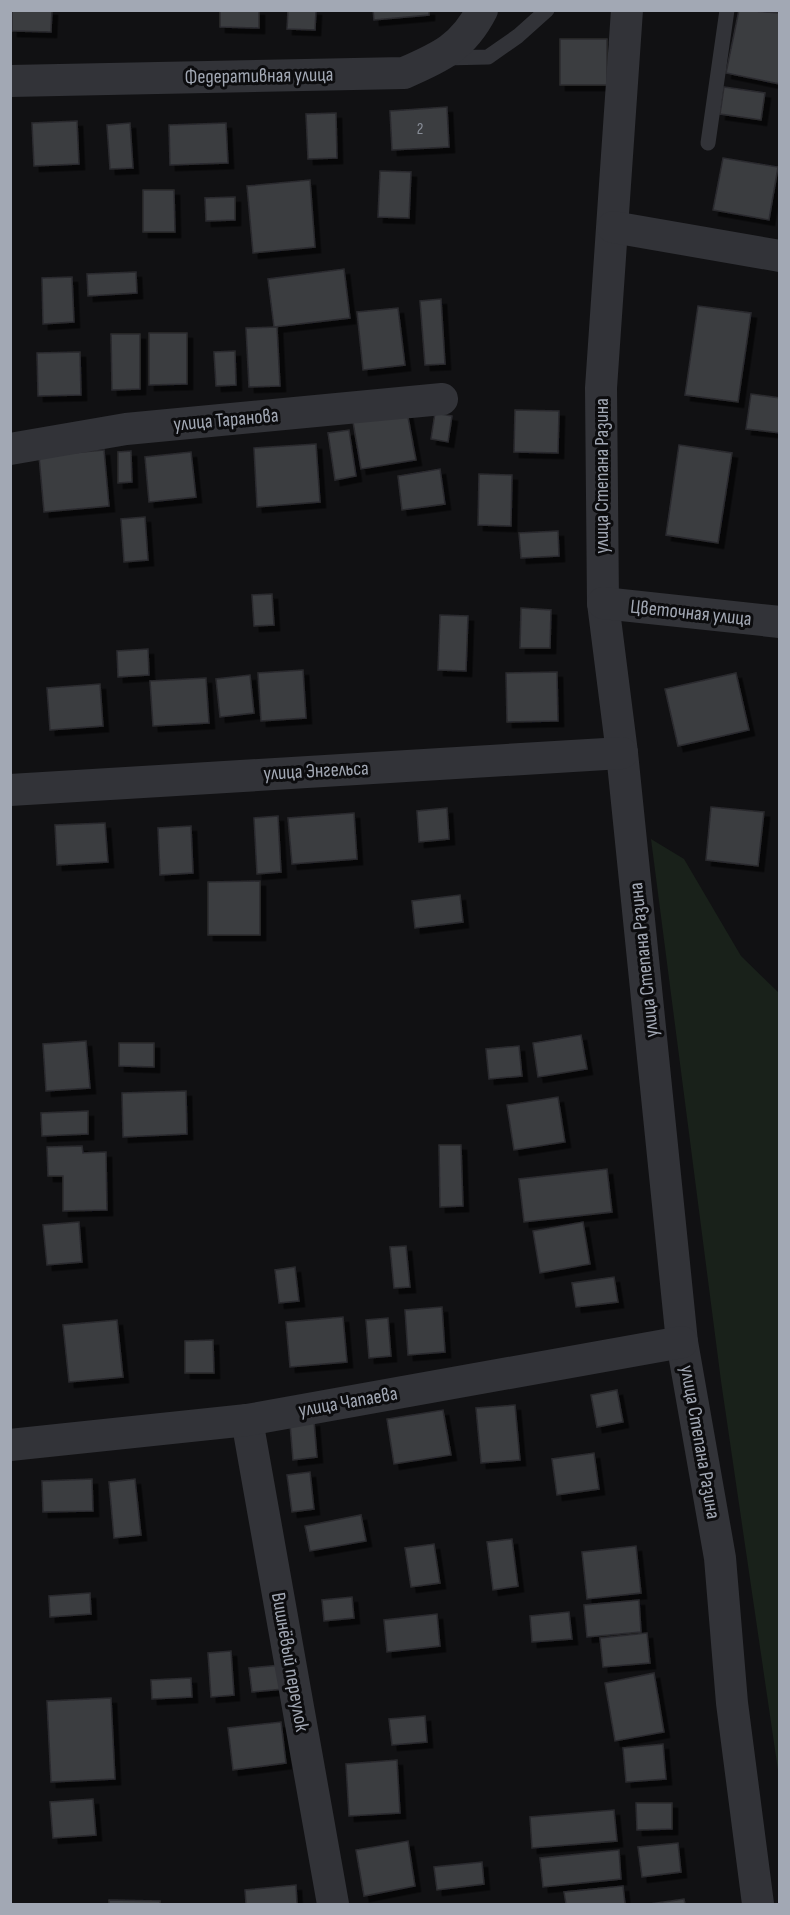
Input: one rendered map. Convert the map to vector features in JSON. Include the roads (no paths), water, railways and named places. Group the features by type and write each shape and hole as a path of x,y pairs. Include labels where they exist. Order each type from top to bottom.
{"street":[{"name":"Федеративная улица","path":"10,81 404,73 438,58 470,32 482,10"},
{"name":"улица Степана Разина","path":"627,10 601,388 603,603 622,753 682,1342 720,1558 732,1703 758,1905"},
{"path":"613,227 780,256"},
{"name":"улица Таранова","path":"10,449 126,429 442,399"},
{"name":"Цветочная улица","path":"603,603 780,622"},
{"name":"улица Энгельса","path":"10,790 622,753"},
{"name":"улица Чапаева","path":"10,1445 247,1420 682,1342"},
{"name":"Вишнёвый переулок","path":"247,1420 333,1905"}],"lane":[{"path":"438,58 489,57 518,36 547,10"},
{"path":"708,143 727,10"}]}
